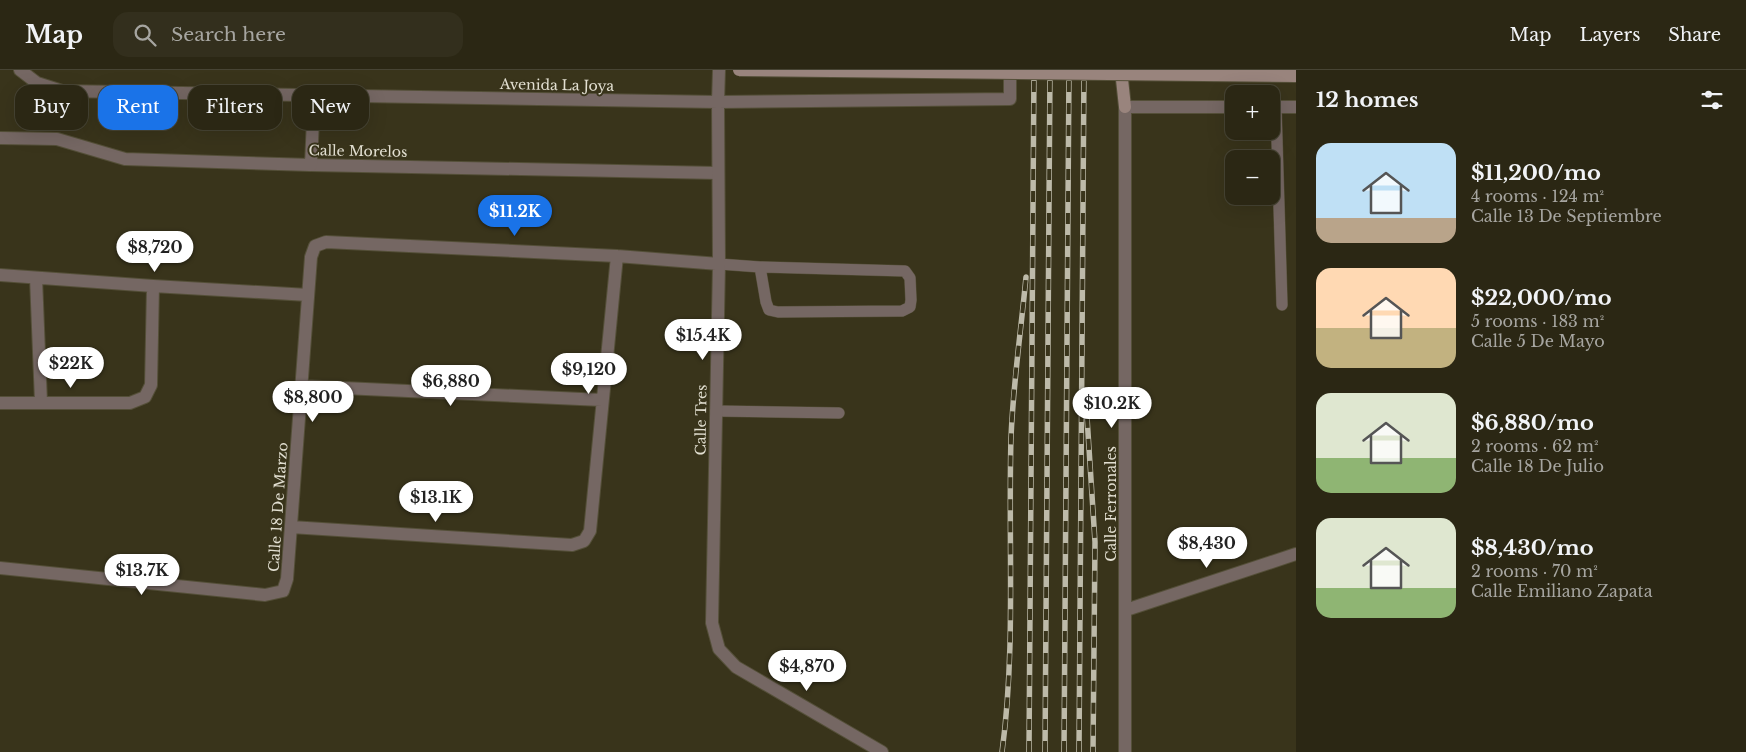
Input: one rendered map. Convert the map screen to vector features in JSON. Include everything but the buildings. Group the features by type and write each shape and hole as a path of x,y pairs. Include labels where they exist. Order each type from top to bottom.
{"main road":[{"path":"739,70 1296,76"},
{"path":"1121,70 1125,107"}],"street":[{"name":"Avenida La Joya","path":"20,70 37,83 62,91 292,96"},
{"name":"Calle Tres","path":"719,70 719,264 712,623 719,649 736,667 882,752"},
{"name":"Avenida La Joya","path":"369,97 718,102 1010,99 1010,70"},
{"path":"1125,107 1225,107"},
{"name":"Calle Ferronales","path":"1125,107 1125,752"},
{"path":"1280,107 1296,107"},
{"path":"311,165 313,130"},
{"name":"Calle Morelos","path":"0,138 56,139 125,158 311,165 718,173"},
{"name":"Calle 18 De Marzo","path":"0,568 265,595 283,591 287,579 292,527 311,257 315,246 326,242 617,256"},
{"path":"292,527 572,545 584,541 590,531 617,256 719,264"},
{"path":"0,275 153,286 308,294"},
{"path":"36,278 41,402"},
{"path":"0,403 130,403 145,397 151,385 153,286"},
{"path":"301,386 602,400"},
{"path":"1126,610 1296,554"}],"lane":[{"path":"1274,140 1282,305"},
{"path":"719,264 904,271 910,278 910,307 902,311 778,312 769,310 760,267"},
{"path":"716,411 840,412"}],"railway":[{"path":"1029,752 1034,70"},
{"path":"1045,752 1050,70"},
{"path":"1064,752 1069,70"},
{"path":"1079,752 1084,70"},
{"path":"1002,752 1009,674 1012,418 1026,277"},
{"path":"1087,417 1095,542 1093,752"}]}
